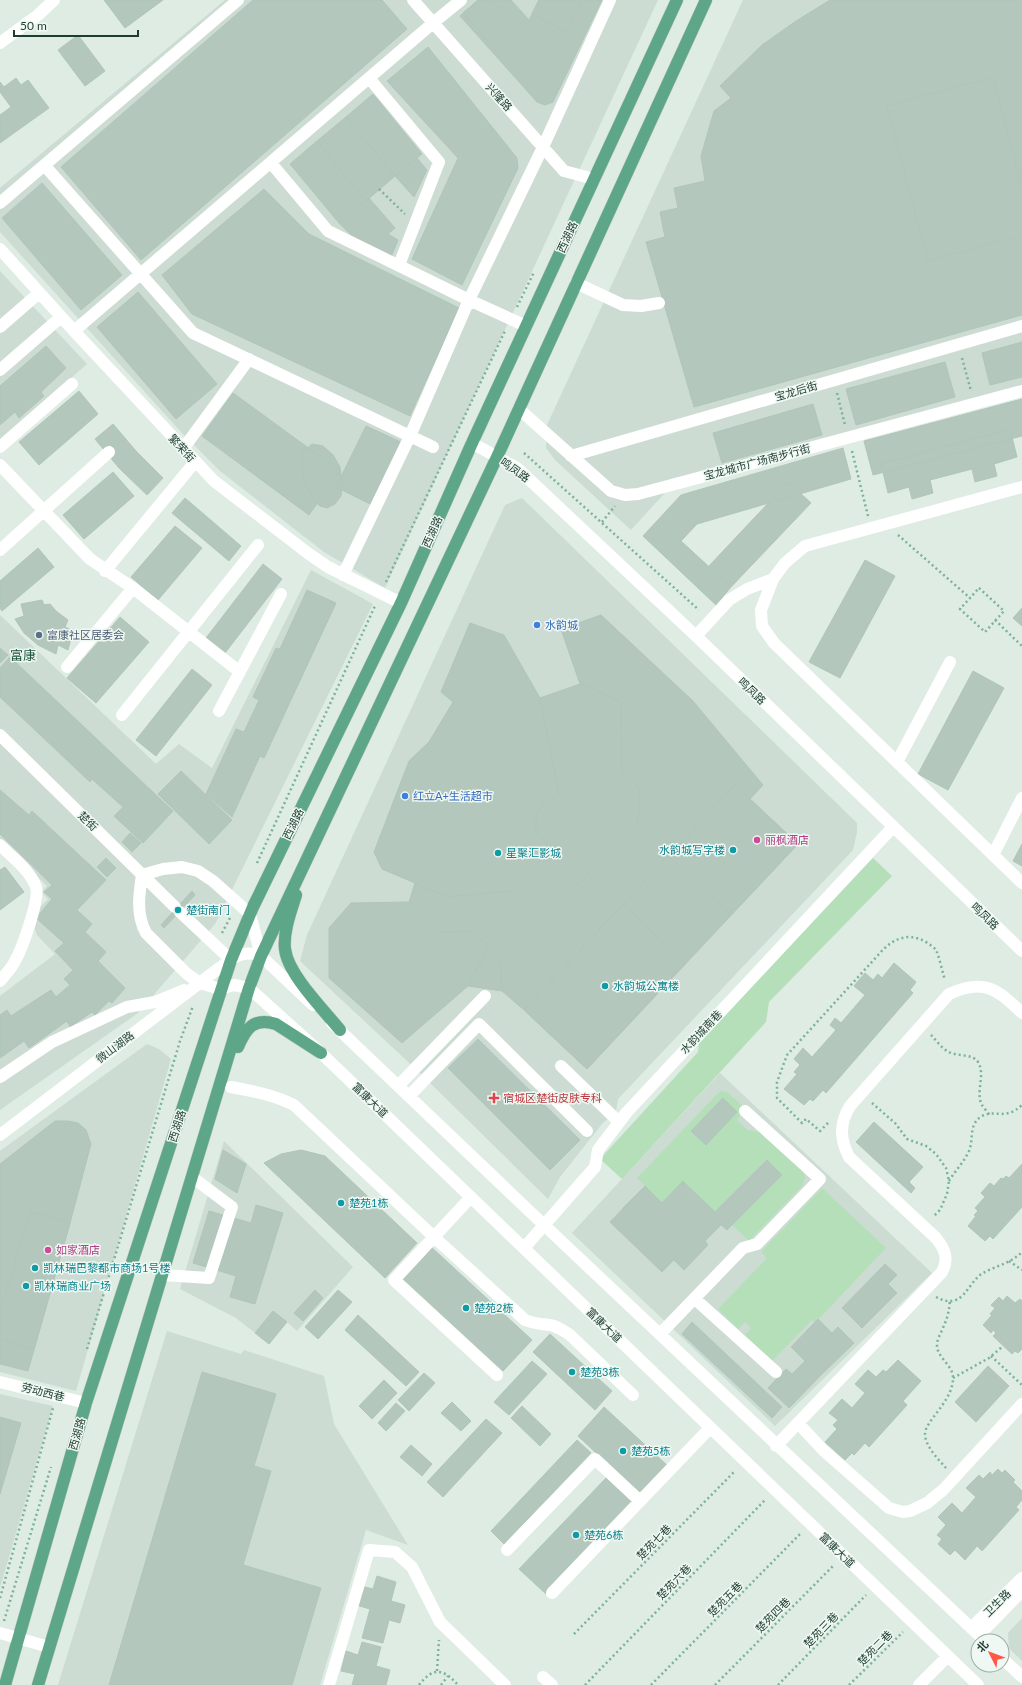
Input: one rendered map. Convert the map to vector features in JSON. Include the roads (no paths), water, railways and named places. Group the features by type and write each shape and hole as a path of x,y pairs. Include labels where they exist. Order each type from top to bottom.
{"main road":[{"name":"西湖路","path":"5,1685 86,1403 220,989 231,960 250,914 400,603 472,443 677,0"},
{"path":"38,1685 213,1108 261,956 497,457 706,0"},
{"path":"306,860 289,919 285,949 296,974 340,1030"},
{"path":"213,1108 242,1036 250,1026 257,1022 276,1024 321,1052"}],"street":[{"path":"0,43 38,15 54,0"},
{"path":"0,203 238,0"},
{"name":"兴隆路","path":"413,0 564,171 594,179"},
{"path":"74,331 461,0"},
{"path":"342,575 410,436 469,300 543,147 610,0"},
{"path":"369,78 439,162 399,266"},
{"path":"271,163 328,231 469,300 526,326"},
{"path":"45,166 193,333 433,447"},
{"name":"繁荣街","path":"0,249 195,462 214,480 309,554 342,575 400,603"},
{"path":"576,283 622,305 641,306 658,303"},
{"path":"0,327 39,293"},
{"path":"0,370 61,317"},
{"name":"宝龙后街","path":"571,456 1022,326"},
{"path":"184,449 248,360"},
{"path":"0,448 72,384"},
{"name":"宝龙城市广场南步行街","path":"571,456 611,491 625,495 638,494 1022,391"},
{"path":"519,409 571,456"},
{"name":"鸣凤路","path":"472,443 517,468 696,636 1022,951"},
{"path":"0,550 109,452"},
{"path":"105,571 195,462"},
{"path":"0,464 90,559 105,571 133,588 240,672"},
{"path":"1022,487 805,546 786,563 773,579 761,610 762,626 774,643 1022,883"},
{"path":"122,715 258,545"},
{"path":"696,636 729,600 747,589 773,579"},
{"path":"67,667 133,588"},
{"path":"219,711 281,594"},
{"path":"897,762 950,662"},
{"name":"楚街","path":"0,735 142,875 231,960"},
{"path":"993,854 1022,798"},
{"name":"水韵城南巷","path":"524,1248 595,1167 598,1150 632,1106 893,827"},
{"path":"0,845 26,871 37,889 35,903 26,936 15,963 0,981"},
{"path":"250,988 234,985 220,989 200,983 187,974 146,933 140,917 139,893 142,875 163,869 182,867 198,871 213,881 250,914 261,956"},
{"path":"231,960 242,953 248,952 261,956 776,1446 976,1633"},
{"name":"微山湖路","path":"0,1135 231,960"},
{"path":"0,1076 52,1042 126,1007 155,1002 200,983"},
{"path":"776,1446 926,1289 946,1266 946,1259 941,1244 925,1227 849,1157 841,1135 841,1126 844,1115 861,1093 949,994 969,986 980,986 997,990 1022,1012"},
{"name":"富康大道","path":"250,988 321,1052 978,1685"},
{"path":"398,1086 485,996"},
{"path":"409,1096 479,1024 587,1132"},
{"path":"561,1066 619,1122"},
{"path":"231,1087 281,1098 294,1105 434,1237 525,1320 536,1324 550,1324 570,1335 633,1395"},
{"path":"660,1334 743,1248 757,1244 820,1179 746,1111"},
{"path":"162,1276 209,1278 232,1208 192,1177"},
{"path":"471,1197 394,1280 497,1375"},
{"path":"695,1298 776,1372"},
{"name":"劳动西巷","path":"0,1382 86,1403"},
{"path":"798,1423 823,1450 889,1508 903,1512 910,1511 927,1503 943,1490 1022,1404"},
{"path":"552,1593 710,1428"},
{"path":"507,1550 595,1459 640,1501"},
{"path":"329,1685 369,1550 396,1552 412,1567 440,1622 506,1685"},
{"name":"卫生路","path":"980,1633 1022,1578"},
{"name":"卫生路","path":"980,1633 1022,1591"},
{"path":"0,1633 49,1647"},
{"path":"919,1685 948,1656"},
{"path":"1010,1666 1022,1677"},
{"path":"543,1676 552,1685"}],"place":[{"name":"水韵城","path":"537,625"},
{"name":"富康社区居委会","path":"39,635"},
{"name":"红立A+生活超市","path":"405,796"},
{"name":"丽枫酒店","path":"757,840"},
{"name":"水韵城写字楼","path":"733,850"},
{"name":"星聚汇影城","path":"498,853"},
{"name":"楚街南门","path":"178,910"},
{"name":"水韵城公寓楼","path":"605,986"},
{"name":"宿城区楚街皮肤专科","path":"494,1098"},
{"name":"楚苑1栋","path":"341,1203"},
{"name":"如家酒店","path":"48,1250"},
{"name":"凯林瑞巴黎都市商场1号楼","path":"35,1268"},
{"name":"凯林瑞商业广场","path":"26,1286"},
{"name":"楚苑2栋","path":"466,1308"},
{"name":"楚苑3栋","path":"572,1372"},
{"name":"楚苑5栋","path":"623,1451"},
{"name":"楚苑6栋","path":"576,1535"}],"district":[{"name":"富康","path":"23,655"}]}
